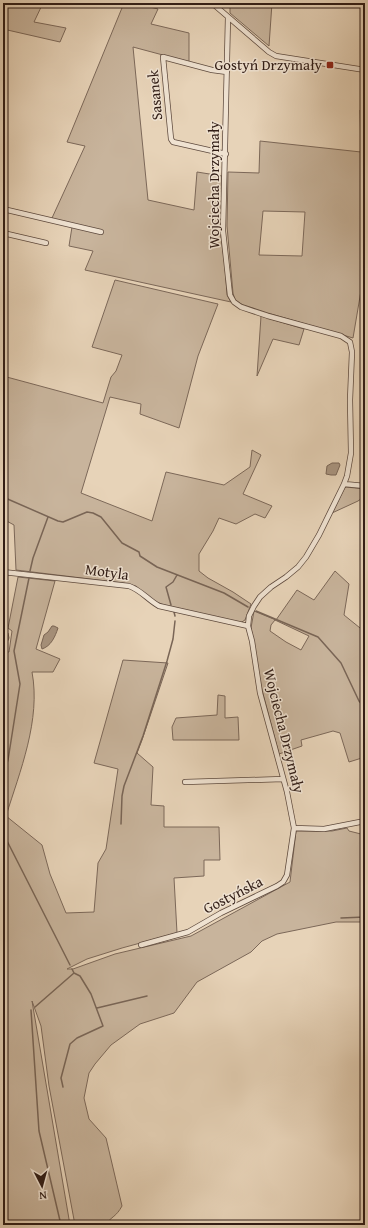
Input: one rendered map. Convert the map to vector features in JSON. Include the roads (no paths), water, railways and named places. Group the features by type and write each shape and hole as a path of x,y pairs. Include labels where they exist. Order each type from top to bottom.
{"street":[{"path":"212,3 269,52 276,56 365,70"},
{"name":"Wojciecha Drzymały","path":"228,17 226,154 223,231 228,265 230,296 234,302 241,307 341,336 350,342 351,347 351,453 344,484 319,535 306,557 298,567 260,597 249,616 248,626 252,641 260,693 283,779 294,828"},
{"name":"Sasanek","path":"226,154 173,142 171,139 163,57 212,70 227,72"},
{"path":"3,209 101,232"},
{"path":"3,233 46,243"},
{"path":"344,484 365,486"},
{"name":"Motyla","path":"3,572 129,586 135,588 159,606 248,626"},
{"path":"185,782 283,779"},
{"path":"294,828 324,829 365,821"},
{"name":"Gostyńska","path":"141,945 188,932 221,913 283,882 287,875 294,828"}],"waterway":[{"path":"3,497 63,522 87,512 93,513 101,517 122,543 139,552 140,556 157,567 224,593 248,607"},
{"path":"30,571 33,558 48,517"},
{"path":"171,605 166,587 173,582 177,575"},
{"path":"3,775 8,760 20,684 14,651 29,578"},
{"path":"256,611 318,637 341,663 359,701 365,708"},
{"path":"174,612 175,616"},
{"path":"121,824 122,796 124,786 143,736 167,661 173,639 175,621"},
{"path":"3,833 70,965"},
{"path":"341,918 365,917"},
{"path":"35,1007 74,973 72,969"},
{"path":"63,1087 61,1078 70,1044 77,1038 103,1026 91,994 80,976 74,973"},
{"path":"97,1008 147,996"},
{"path":"31,1010 39,1131 61,1225"}],"place":[{"name":"Gostyń Drzymały","path":"330,65"}]}
